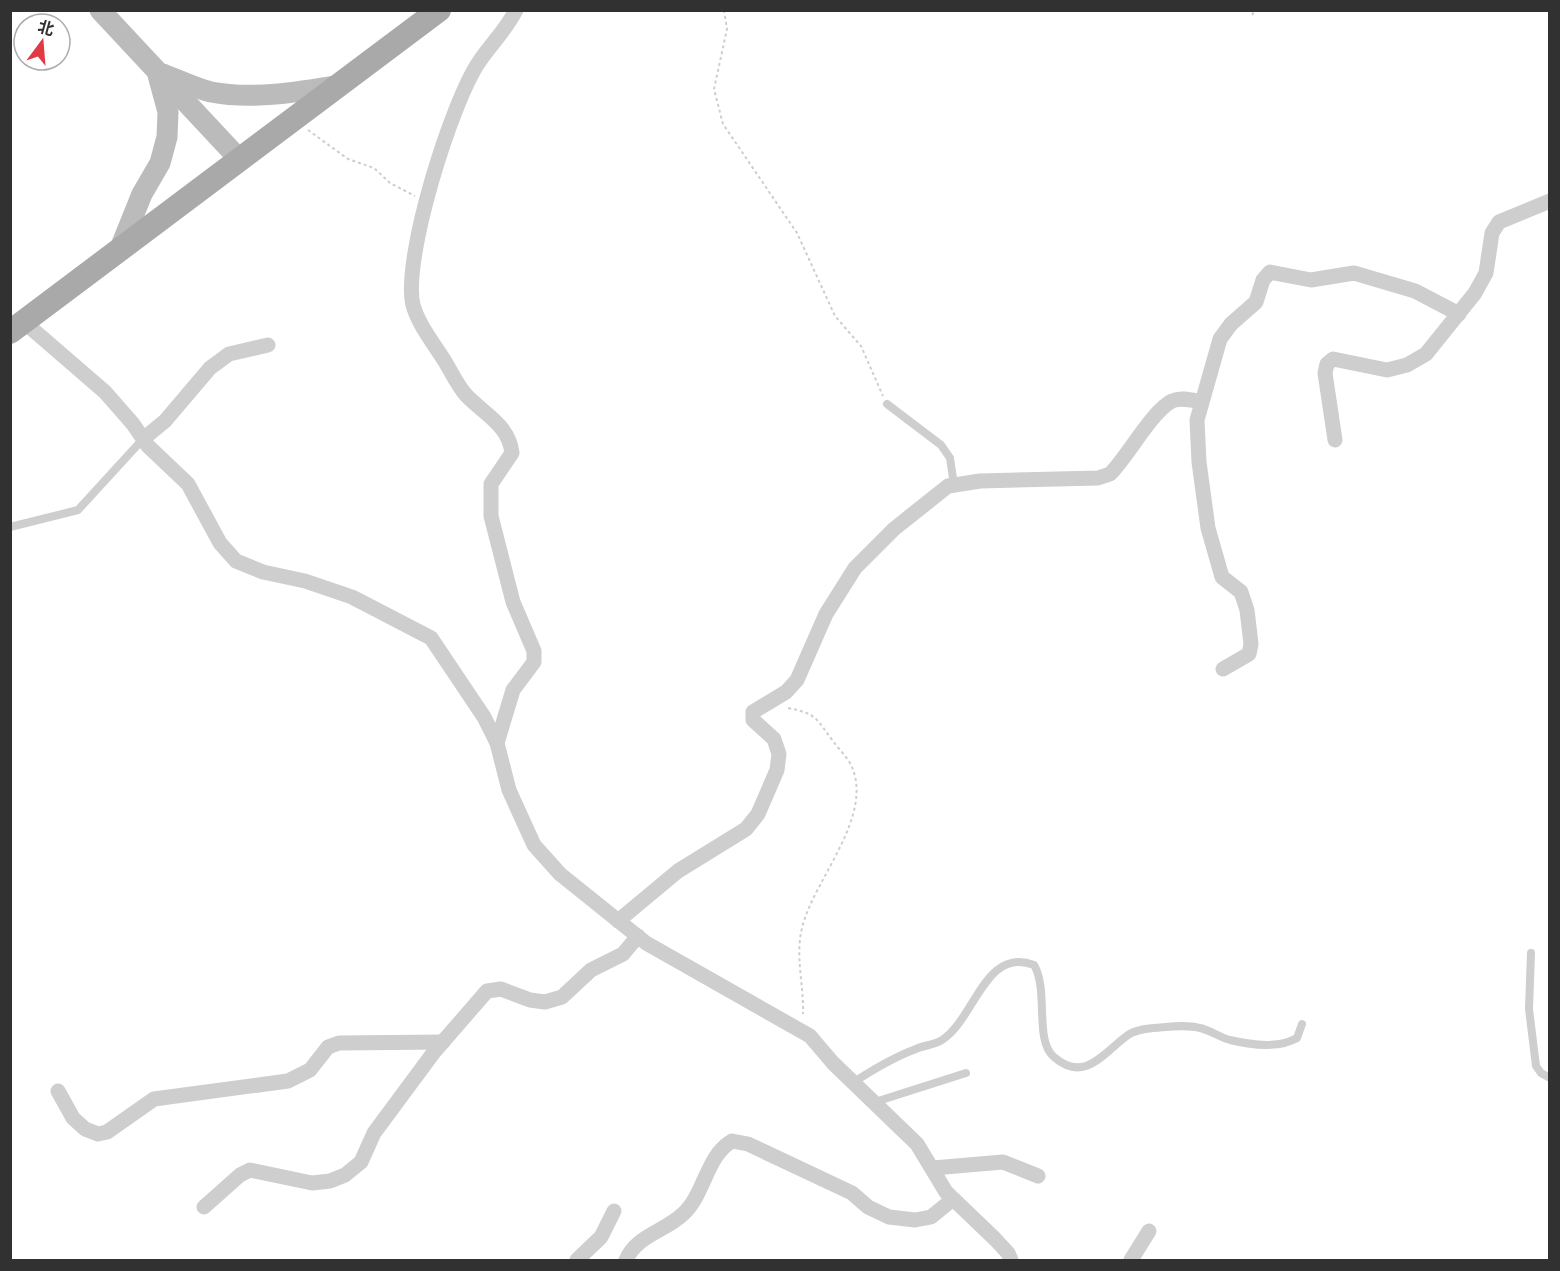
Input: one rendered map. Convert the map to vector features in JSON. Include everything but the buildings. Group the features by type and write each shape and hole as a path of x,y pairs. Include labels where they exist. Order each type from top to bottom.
{"main road":[{"path":"100,10 240,160"},
{"path":"17,327 439,10"},
{"path":"157,72 210,92 239,94 298,92 340,85"},
{"path":"119,251 142,194 160,163 167,137 168,112 157,72"}],"street":[{"path":"497,743 513,690 534,662 534,651 513,602 490,516 491,484 512,453 511,441 504,430 465,394 413,306 411,279 426,200 461,94 478,62 509,24 516,10"},
{"path":"1335,440 1325,373 1327,364 1333,359 1387,370 1407,364 1426,354 1459,314 1486,273 1492,233 1499,222 1550,201"},
{"path":"1223,669 1249,654 1251,644 1247,610 1241,592 1222,577 1208,528 1199,462 1197,420 1220,339 1231,324 1256,302 1263,280 1270,272 1311,280 1354,273 1415,291 1459,314"},
{"path":"17,327 105,392 143,439 189,484 220,543 236,561 263,572 305,581 352,597 431,638 484,717 497,743 509,790 534,845 560,874 618,921 675,961 810,1036 832,1063 917,1144 953,1199 995,1239 1008,1253 1011,1260"},
{"path":"143,439 165,421 210,368 229,354 268,345"},
{"path":"618,921 678,871 746,829 758,814 777,770 779,754 774,740 753,720 753,712 786,692 797,680 826,614 855,568 894,529 948,486 1046,478 1098,478 1110,474 1162,409 1173,400 1183,398 1201,402"},
{"path":"204,1207 240,1175 250,1170 312,1183 330,1181 345,1175 361,1162 374,1133 443,1042 487,991 501,989 531,1000 545,1002 562,997 591,970 623,954 638,936"},
{"path":"58,1091 73,1118 85,1129 98,1134 107,1132 154,1098 288,1081 310,1070 328,1047 339,1043 443,1042"},
{"path":"626,1260 640,1240 661,1230 684,1214 697,1196 721,1148 732,1141 748,1144 852,1193 868,1207 889,1217 915,1220 931,1216 953,1199"},
{"path":"933,1168 1003,1162 1038,1176"},
{"path":"577,1260 601,1237 614,1211"},
{"path":"1131,1260 1149,1231"}],"lane":[{"path":"887,404 941,445 950,458 954,485"},
{"path":"10,527 78,510 143,439"},
{"path":"1531,952 1529,1009 1536,1066 1541,1073 1550,1078"},
{"path":"854,1082 890,1060 940,1042 957,1029 978,992 1004,964 1014,960 1034,965 1039,973 1043,987 1047,1049 1053,1057 1078,1067 1093,1065 1130,1034 1141,1030 1198,1027 1230,1040 1279,1046 1297,1038 1302,1024"},
{"path":"875,1102 966,1073"}],"path":[{"path":"724,10 727,29 714,89 723,124 797,233 835,315 861,346 887,404"},
{"path":"1252,15 1255,10"},
{"path":"294,120 348,159 374,168 390,183 426,200"},
{"path":"770,700 802,710 819,719 850,764 857,787 848,834 828,870 802,927 799,955 803,1015 797,1028"}]}
